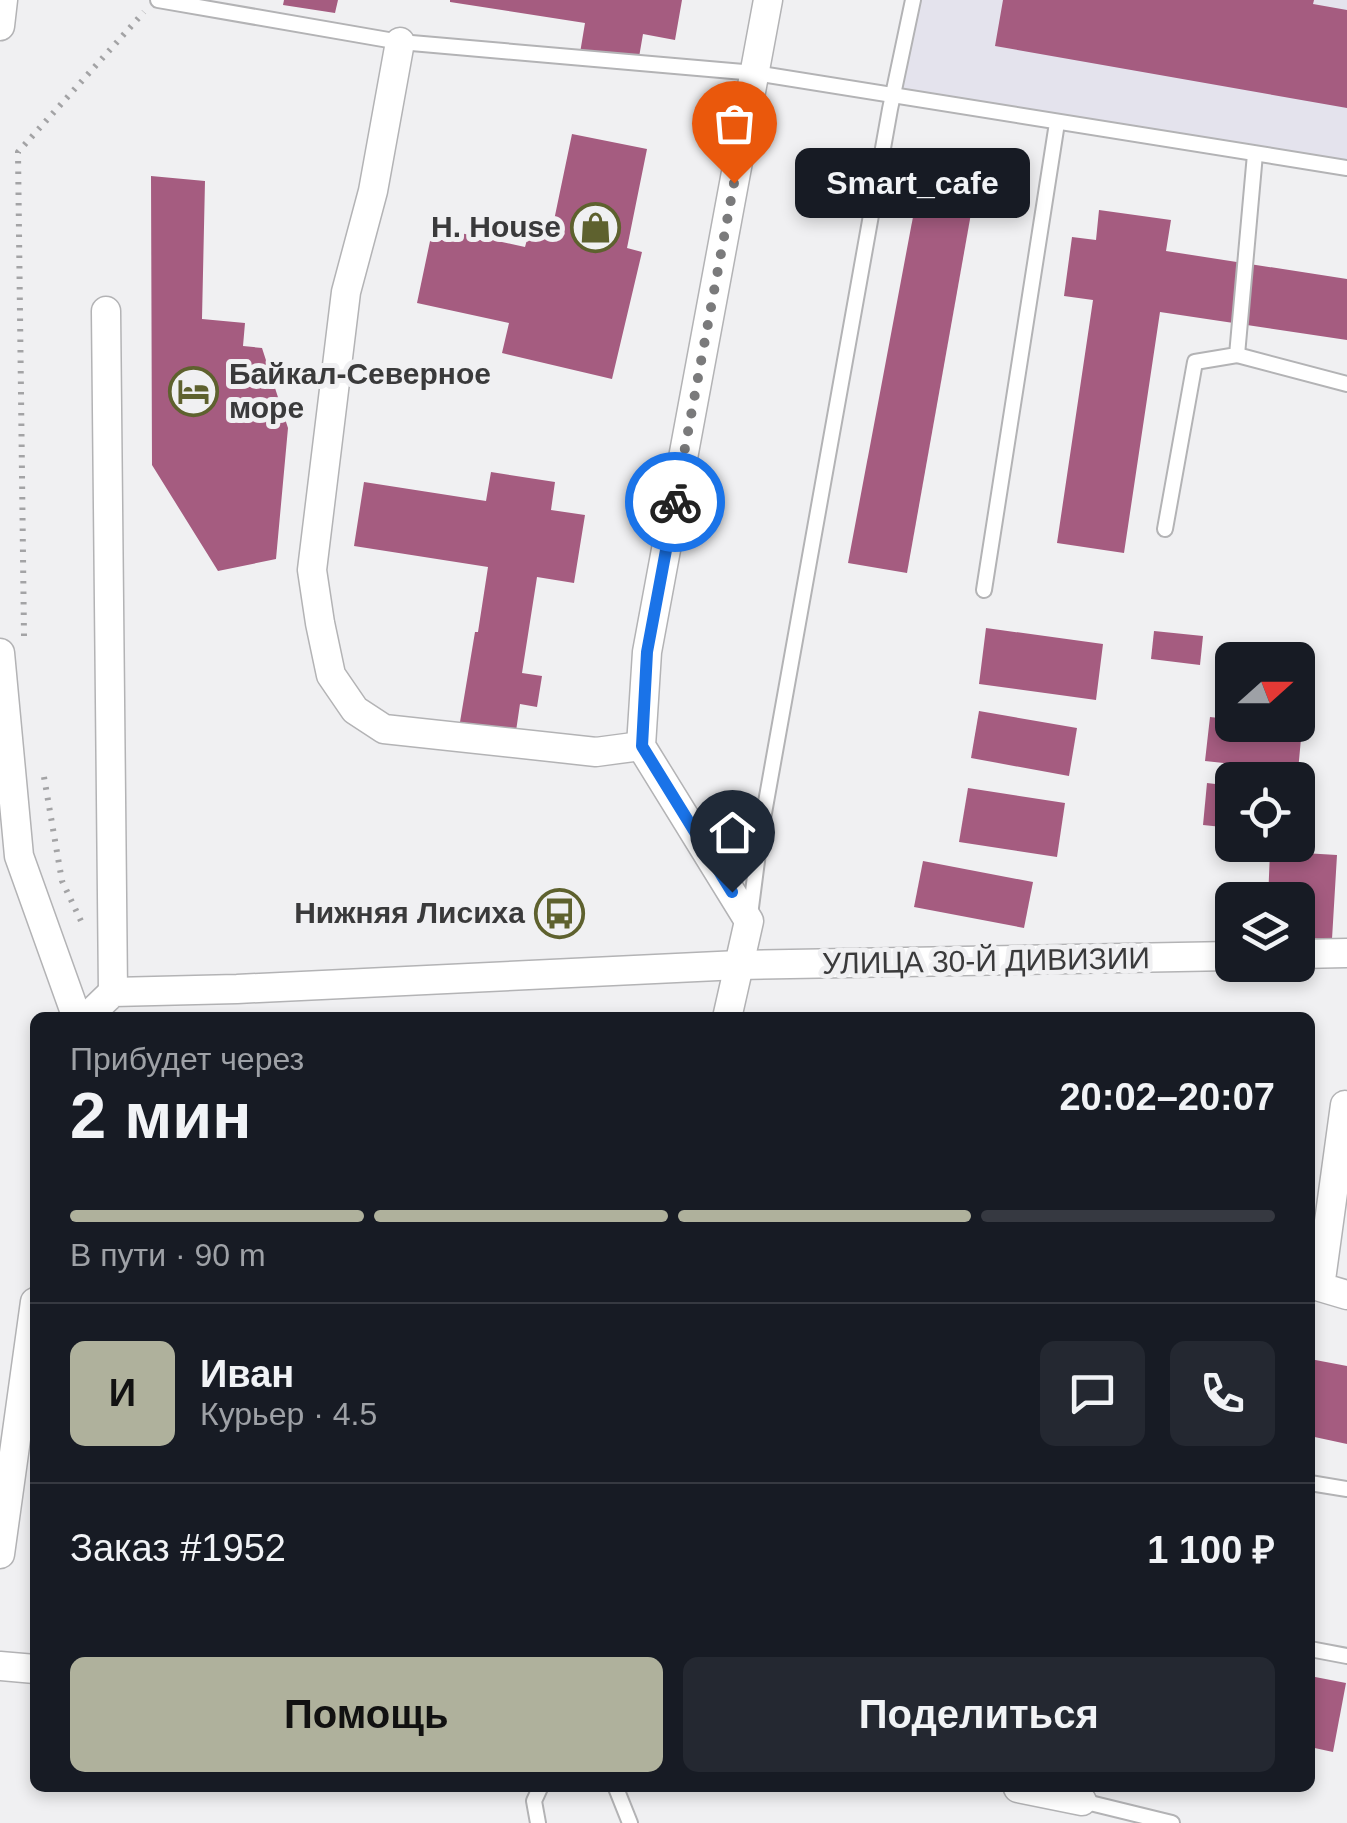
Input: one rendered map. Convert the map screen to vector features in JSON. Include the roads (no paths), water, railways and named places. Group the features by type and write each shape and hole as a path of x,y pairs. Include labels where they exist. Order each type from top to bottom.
{"street":[{"path":"0,26 3,0"},
{"path":"728,1012 749,920 642,746 647,652 768,0"},
{"path":"400,42 373,191 346,292 312,570 331,675 355,710 384,729 596,752 642,746"},
{"path":"92,1012 113,992 106,310"},
{"path":"12,648 20,856 76,1012"},
{"path":"1315,954 1347,953"},
{"name":"УЛИЦА 30-Й ДИВИЗИИ","path":"113,992 738,966 1215,956"},
{"path":"1346,1105 1324,1158 1315,1286 1347,1295"},
{"path":"0,1554 30,1338"},
{"path":"0,1666 30,1669"}],"lane":[{"path":"157,0 400,42 755,73 1347,168"},
{"path":"749,920 765,811 912,0"},
{"path":"984,590 1057,122"},
{"path":"1237,356 1255,154"},
{"path":"1165,528 1195,362 1237,356 1347,384"},
{"path":"1315,1484 1347,1489"},
{"path":"1315,1649 1347,1656"},
{"path":"538,1792 534,1801 538,1823"},
{"path":"618,1792 630,1823"},
{"path":"1066,1795 1172,1823"}],"place":[{"name":"Smart_cafe","path":"734,183"},
{"name":"H. House","path":"596,227"},
{"name":"Байкал-Северное море","path":"194,391"},
{"name":"Нижняя Лисиха","path":"560,913"}]}
